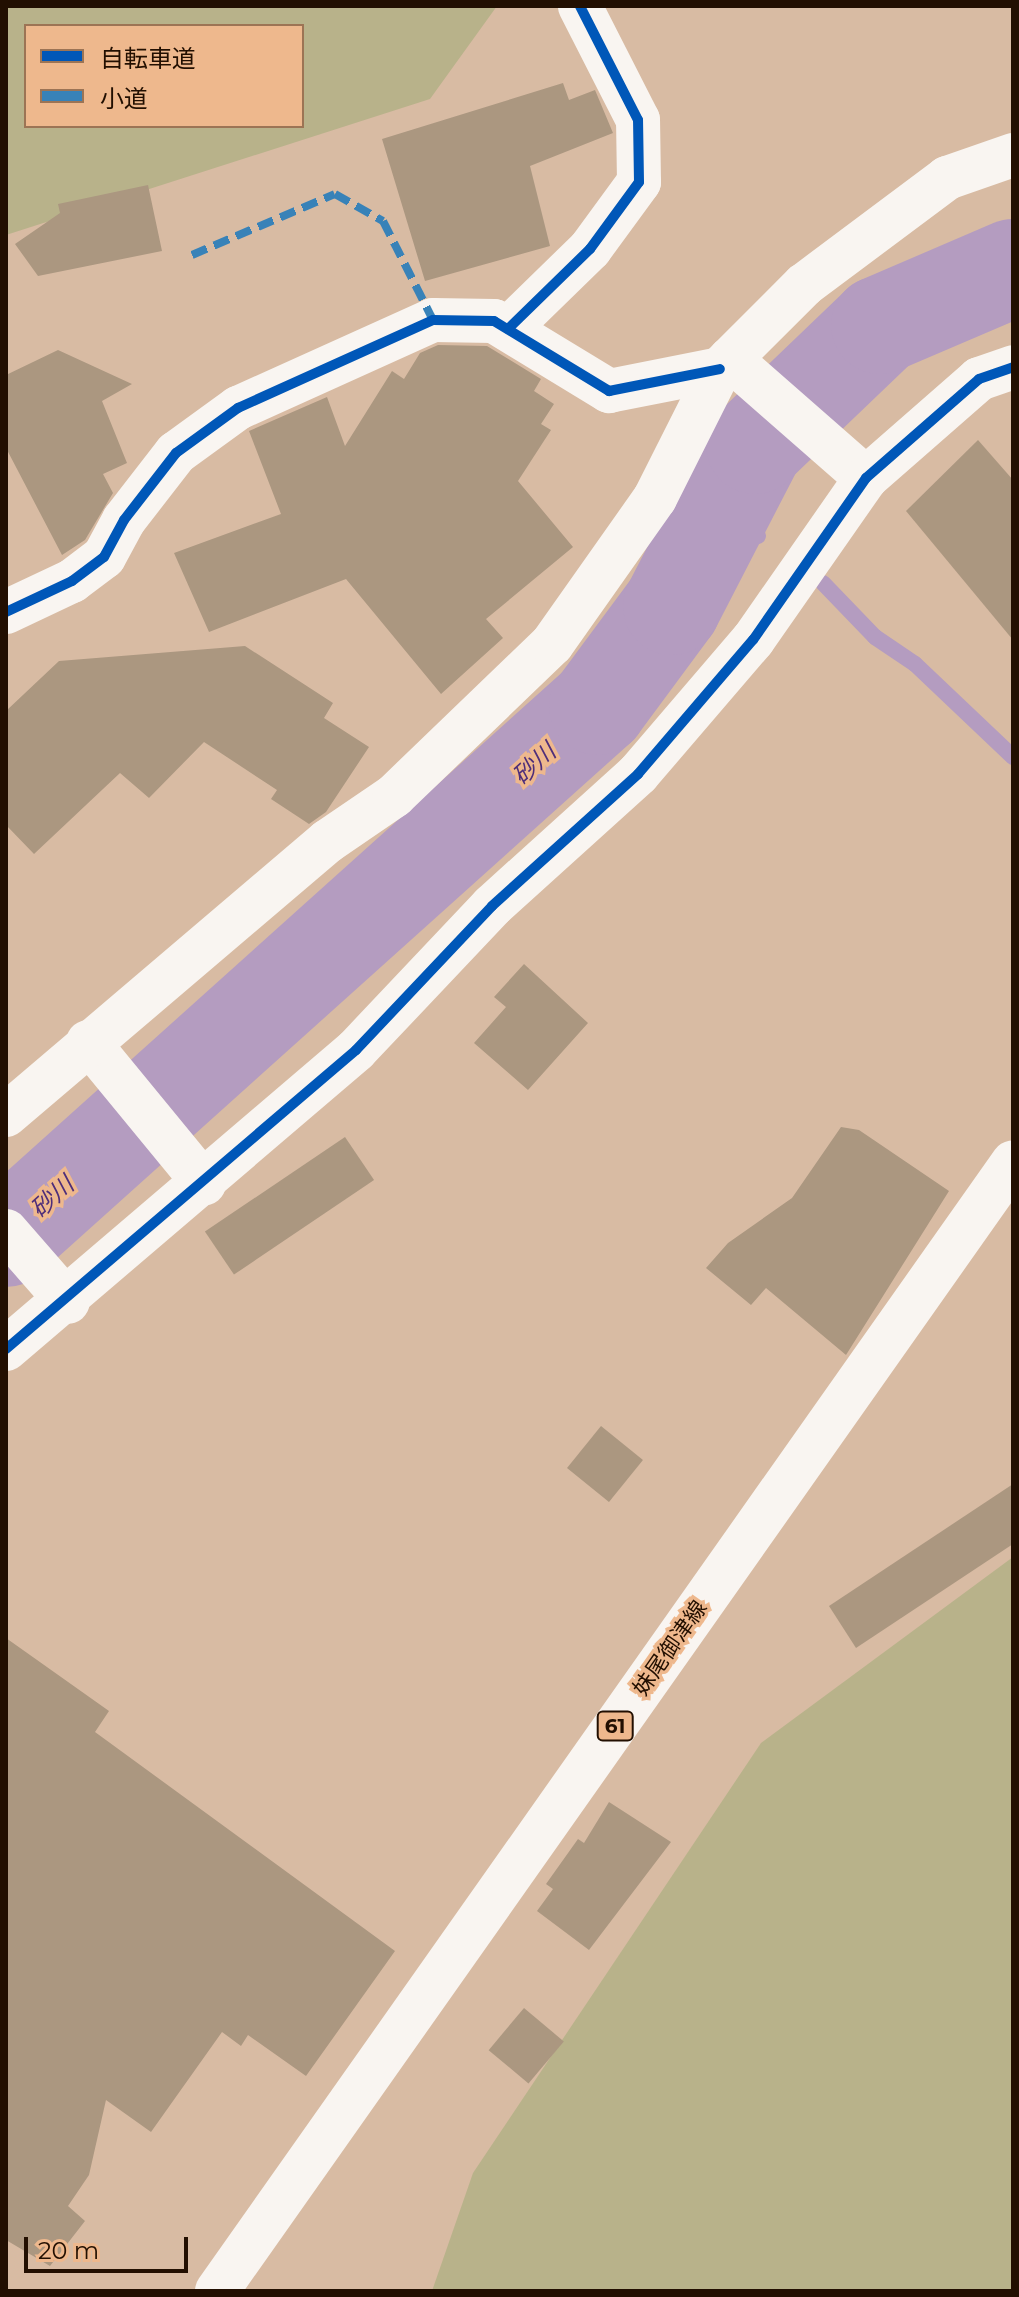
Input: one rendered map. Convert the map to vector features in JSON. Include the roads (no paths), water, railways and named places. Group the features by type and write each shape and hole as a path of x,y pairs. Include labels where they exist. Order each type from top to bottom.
{"street":[{"path":"508,329 590,249 639,182 638,120 580,6"},
{"path":"6,1115 88,1042 328,841 394,796 552,644 655,498 725,364 804,285 947,178 1013,155"},
{"path":"6,612 72,581 104,557 124,520 176,453 238,408 433,320 494,321 609,391 725,364"},
{"path":"725,364 866,478"},
{"path":"6,1349 68,1302 356,1050 492,906 638,774 753,640 866,478 979,379 1013,367"},
{"path":"88,1042 204,1183"},
{"name":"妹尾御津線","path":"217,2291 1013,1162"},
{"path":"6,1231 68,1302"}],"waterway":[{"name":"砂川","path":"6,1238 598,706 672,606 755,445 880,325 1013,268"},
{"path":"722,509 758,536"},
{"path":"823,583 875,637 915,664 1013,757"}]}
